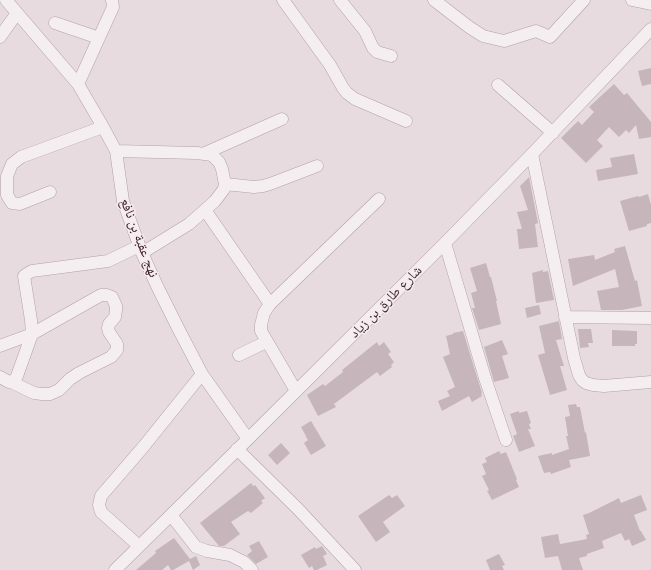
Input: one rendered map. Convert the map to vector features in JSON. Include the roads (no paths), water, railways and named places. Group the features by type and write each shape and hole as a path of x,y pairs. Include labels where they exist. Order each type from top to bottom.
{"street":[{"name":"نهج عقبة بن نافع","path":"6,0 78,84 116,151 123,201 140,249 202,374 248,439"},
{"path":"78,84 113,7 112,0"},
{"path":"283,0 330,65 347,93 406,121"},
{"path":"340,0 365,31 373,48 377,52 391,56"},
{"path":"434,0 483,36 504,41 536,32 550,37 584,0"},
{"path":"632,0 651,4"},
{"path":"0,37 17,13"},
{"path":"55,23 99,38"},
{"name":"شارع طارق بن زياد","path":"115,570 445,243 553,133 651,29"},
{"path":"498,85 553,133"},
{"path":"203,154 282,119"},
{"path":"50,192 20,204 12,202 7,195 7,176 12,164 20,157 103,128"},
{"path":"12,382 17,376 32,334 24,276 32,271 108,261 140,249 189,224 215,201 221,194 226,184 219,162 212,155 197,153 116,151"},
{"path":"532,154 565,316 579,375 586,383 593,385 604,386 651,382"},
{"path":"226,184 254,187 263,186 317,166"},
{"path":"296,391 266,342 261,331 264,313 270,304 379,199"},
{"path":"205,210 270,304"},
{"path":"445,243 485,378 506,440"},
{"path":"0,346 32,334 101,295 112,297 116,306 115,317 109,324 108,328 117,344 117,350 111,357 78,373 59,390 50,394 42,394 9,382 0,377"},
{"path":"565,316 651,318"},
{"path":"239,355 266,342"},
{"path":"139,546 101,512 98,505 101,496 144,446 202,374"},
{"path":"238,449 298,509 355,570"},
{"path":"171,515 196,547 207,551 230,555 244,562 252,570"}]}
